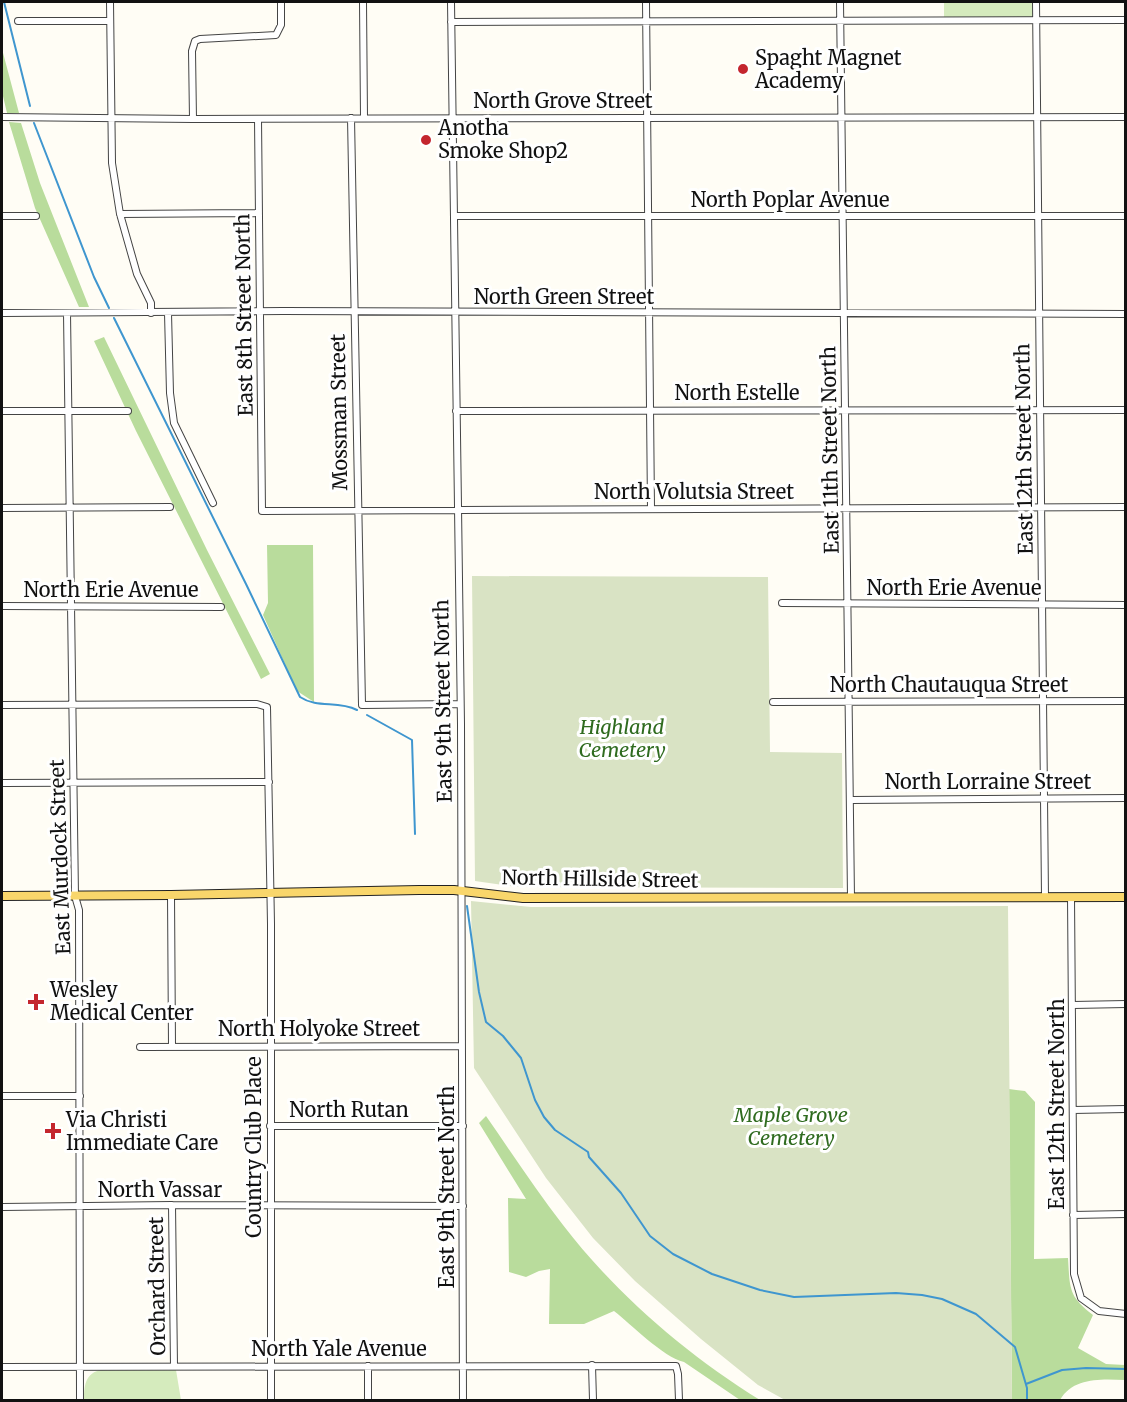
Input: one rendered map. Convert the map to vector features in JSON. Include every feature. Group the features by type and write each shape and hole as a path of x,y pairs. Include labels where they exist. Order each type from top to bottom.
{"main road":[{"name":"North Hillside Street","path":"2,896 462,891 523,898 1125,897"}],"street":[{"path":"110,2 112,163 120,214 137,274 150,303 151,313"},
{"path":"193,119 192,51 195,41 276,35 281,25 281,2"},
{"path":"363,2 364,118"},
{"name":"East 9th Street North","path":"451,2 462,891 463,1401"},
{"path":"646,2 651,508"},
{"name":"East 11th Street North","path":"840,2 851,898"},
{"name":"East 12th Street North","path":"1036,2 1045,897"},
{"path":"451,22 1125,20"},
{"path":"18,21 110,21"},
{"name":"North Grove Street","path":"2,117 193,119 1125,117"},
{"name":"Mossman Street","path":"351,118 362,705 460,704"},
{"name":"East 8th Street North","path":"258,119 262,511"},
{"path":"120,214 259,213"},
{"path":"2,216 36,216"},
{"name":"North Poplar Avenue","path":"454,216 1125,216"},
{"name":"North Green Street","path":"2,313 1125,314"},
{"name":"East Murdock Street","path":"67,313 75,896 79,910 80,1401"},
{"path":"168,313 170,393 174,423 213,503"},
{"name":"North Estelle","path":"456,411 1125,410"},
{"path":"2,411 128,411"},
{"path":"2,508 170,507"},
{"name":"North Volutsia Street","path":"262,511 457,512 651,508 1125,507"},
{"name":"North Erie Avenue","path":"782,603 1125,604"},
{"name":"North Erie Avenue","path":"2,606 221,607"},
{"name":"North Chautauqua Street","path":"773,702 1125,701"},
{"path":"2,705 257,704 267,707 270,893"},
{"path":"2,783 269,782"},
{"name":"North Lorraine Street","path":"851,800 1125,798"},
{"name":"Country Club Place","path":"270,893 271,1401"},
{"path":"171,895 172,1046"},
{"name":"East 12th Street North","path":"1071,897 1074,1274 1081,1298 1099,1311 1125,1314"},
{"path":"1073,1005 1125,1004"},
{"name":"North Holyoke Street","path":"140,1047 462,1046"},
{"path":"2,1096 80,1096"},
{"path":"1072,1110 1125,1109"},
{"name":"North Rutan","path":"270,1126 463,1126"},
{"name":"Orchard Street","path":"172,1205 174,1366"},
{"name":"North Vassar","path":"2,1207 463,1206"},
{"path":"1073,1215 1125,1214"},
{"path":"592,1365 593,1401"},
{"path":"368,1366 368,1401"},
{"name":"North Yale Avenue","path":"2,1367 676,1366 679,1401"}],"green space":[{"path":"944,2 1036,2 1036,21 944,20"},
{"path":"2,49 19,113 7,113 2,92"},
{"path":"9,122 21,123 40,183 89,307 79,307 35,208"},
{"path":"104,337 270,674 261,679 136,431 94,341"},
{"path":"267,545 313,545 314,702 297,691 263,615 268,603"},
{"name":"Highland Cemetery","path":"472,576 768,577 770,752 842,753 843,888 516,887 475,881"},
{"name":"Maple Grove Cemetery","path":"471,901 531,907 1008,906 1012,1400 785,1400 758,1385 635,1281 593,1238 546,1178 474,1068"},
{"path":"1009,1089 1025,1091 1035,1102 1034,1259 1068,1258 1072,1291 1079,1302 1093,1315 1078,1348 1106,1364 1125,1365 1125,1380 1080,1383 1066,1392 1060,1400 1012,1400"},
{"path":"486,1116 553,1212 629,1299 679,1343 760,1400 740,1400 684,1362 657,1347 614,1311 584,1324 549,1324 550,1269 526,1277 509,1272 508,1198 526,1199 479,1123"},
{"path":"106,1369 176,1370 181,1400 84,1400 86,1383 90,1375"}],"waterway":[{"path":"4,2 30,106"},
{"path":"34,123 94,277 109,308"},
{"path":"114,318 300,697 314,703 342,705 357,710"},
{"path":"367,715 412,740 415,834"},
{"path":"467,906 479,992 486,1022 503,1036 521,1058 535,1100 544,1117 555,1130 588,1152 589,1157 621,1193 650,1236 673,1254 712,1274 760,1290 794,1297 896,1293 942,1299 976,1314 1015,1347 1027,1388 1027,1400"},
{"path":"1026,1384 1062,1370 1126,1369"}],"place":[{"name":"Spaght Magnet Academy","path":"743,69"},
{"name":"Anotha Smoke Shop2","path":"426,140"},
{"name":"Wesley Medical Center","path":"36,1002"},
{"name":"Via Christi Immediate Care","path":"53,1131"}]}
